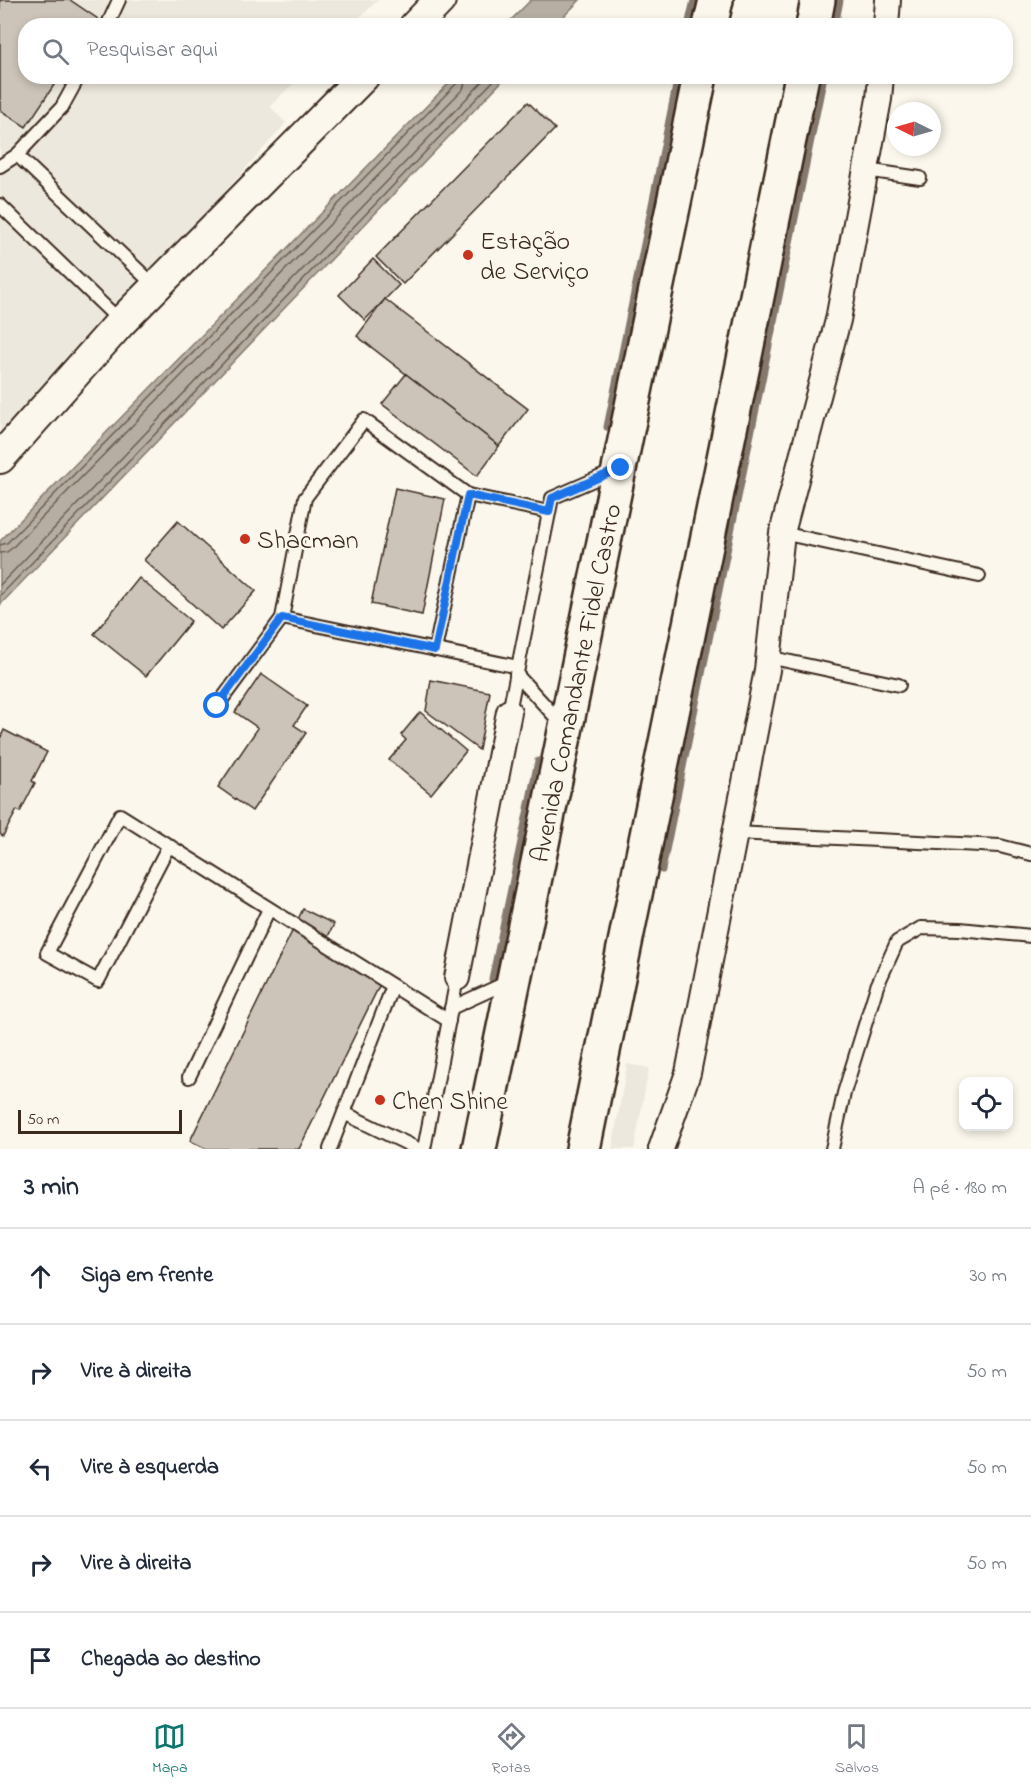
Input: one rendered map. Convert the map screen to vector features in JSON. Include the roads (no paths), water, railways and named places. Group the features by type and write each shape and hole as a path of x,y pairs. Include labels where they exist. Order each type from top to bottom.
{"highway":[{"path":"712,18 716,0"},
{"path":"815,18 818,0"},
{"name":"Avenida Comandante Fidel Castro","path":"480,1149 698,84"},
{"path":"584,1149 800,84"}],"street":[{"path":"423,18 441,0"},
{"path":"887,18 888,0"},
{"path":"0,458 121,322 356,84"},
{"path":"662,1149 688,1073 768,657 782,533 838,320 880,84"},
{"path":"457,978 509,712"}],"lane":[{"path":"111,18 119,0"},
{"path":"0,166 17,155 62,107 75,84"},
{"path":"17,155 156,287"},
{"path":"866,170 920,178"},
{"path":"0,205 121,322"},
{"path":"217,706 282,618 305,498 364,420 468,495 549,512"},
{"path":"509,712 552,498 621,468"},
{"path":"435,650 468,495"},
{"path":"782,533 979,576"},
{"path":"282,618 435,650 517,671 567,729"},
{"path":"768,657 899,685"},
{"path":"169,845 98,981 47,953 120,815 169,845 269,909 449,1021"},
{"path":"735,833 1000,846 1031,854"},
{"path":"189,1077 269,909"},
{"path":"832,1149 844,1093 877,986 897,942 921,928 960,929 1031,936"},
{"path":"424,1149 457,978"},
{"path":"451,1008 515,979"},
{"path":"330,1149 393,986"},
{"path":"344,1113 418,1149"}],"water":[{"path":"531,0 580,0 562,18 513,18"},
{"path":"448,84 499,84 0,605 0,541"}],"waterway":[{"path":"690,18 694,0"},
{"path":"837,18 840,0"},
{"path":"607,427 676,84"},
{"path":"662,870 822,84"},
{"path":"492,979 538,761"}],"place":[{"name":"Estação de Serviço","path":"468,255"},
{"name":"Shacman","path":"245,539"},
{"name":"Chen Shine","path":"380,1100"}]}
